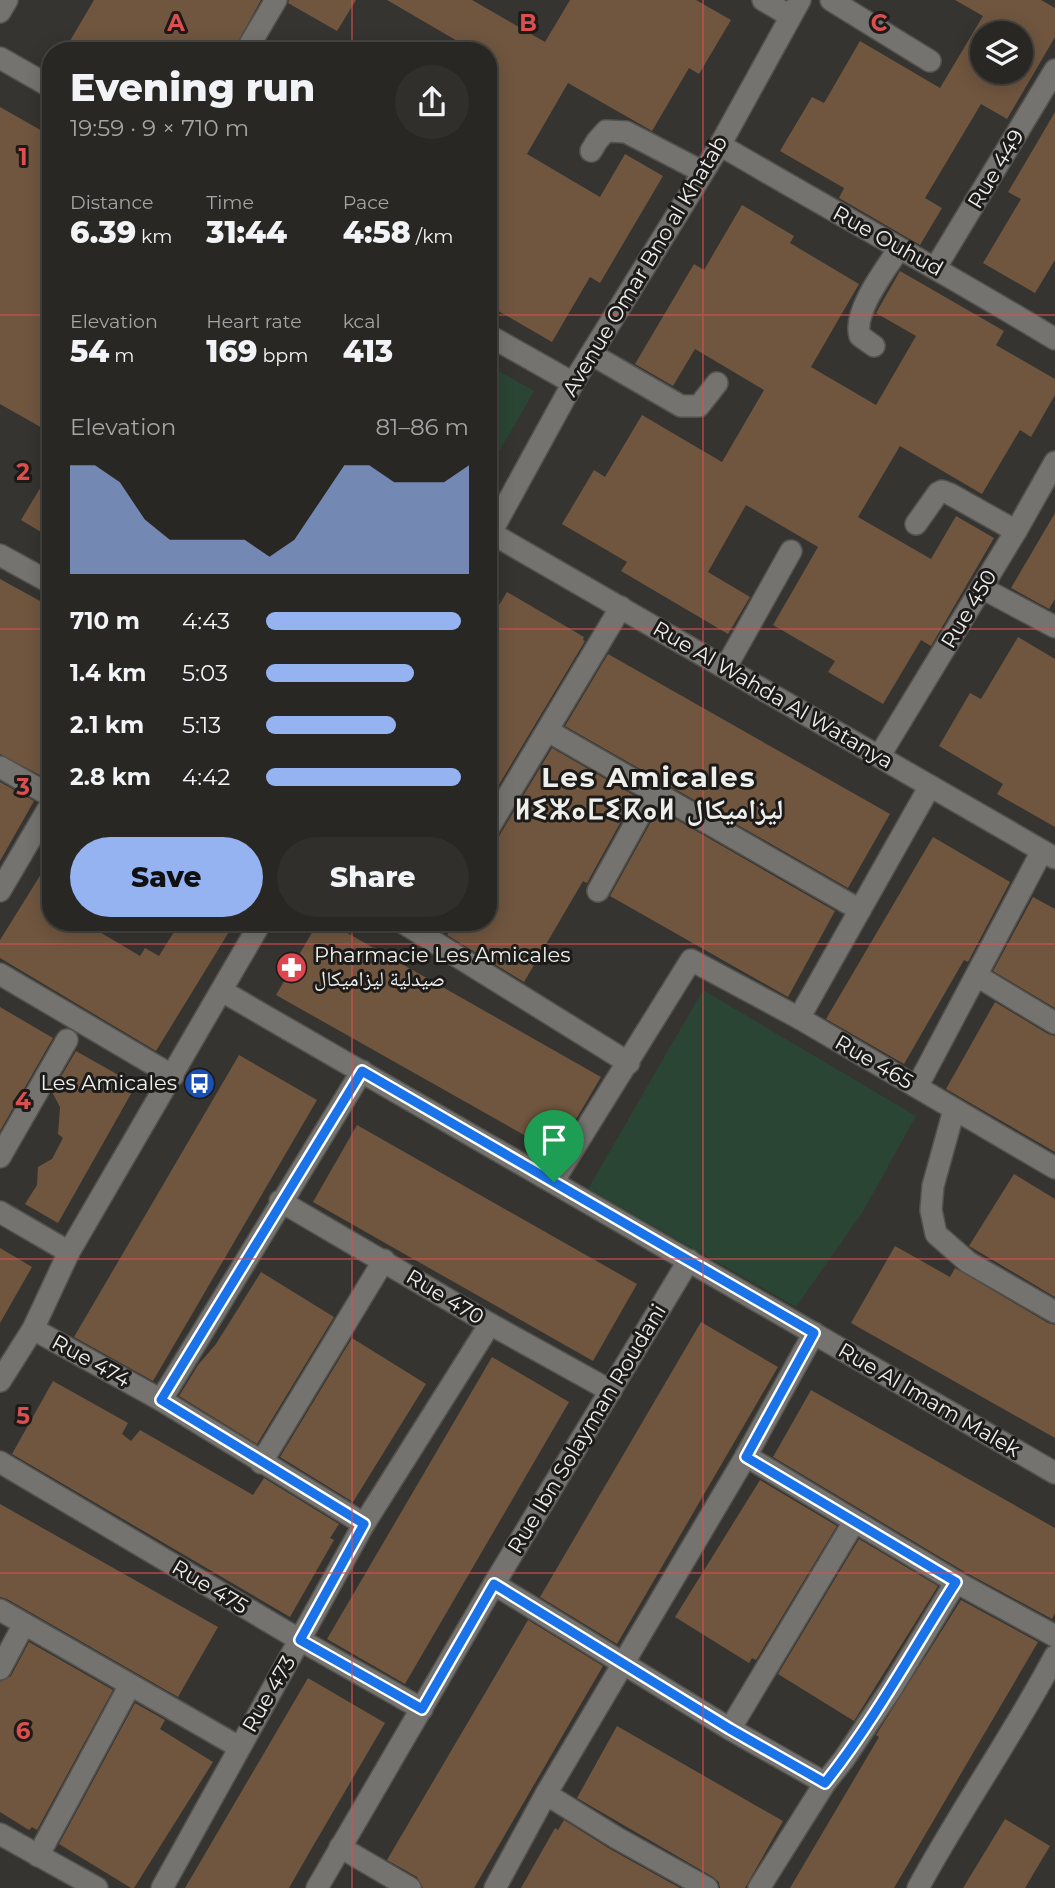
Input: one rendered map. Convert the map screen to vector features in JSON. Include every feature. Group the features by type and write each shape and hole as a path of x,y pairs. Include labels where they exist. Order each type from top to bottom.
{"street":[{"path":"0,12 7,0"},
{"path":"251,42 276,0"},
{"path":"763,0 795,8"},
{"path":"831,0 930,61"},
{"name":"Avenue Omar Bno al Khatab","path":"497,522 573,383 719,145 795,8"},
{"path":"0,58 42,81"},
{"name":"Rue 449","path":"936,267 1055,70"},
{"path":"591,151 607,131 626,132 703,172"},
{"name":"Rue Ouhud","path":"719,145 899,249 936,267 1055,339"},
{"path":"874,346 860,336 859,322 878,281 899,249"},
{"path":"497,340 573,383"},
{"path":"591,354 681,406 699,406 717,383"},
{"name":"Rue 450","path":"880,755 1055,462"},
{"path":"916,524 942,491 1016,531"},
{"name":"Rue Al Wahda Al Watanya","path":"497,539 621,607 1049,854"},
{"path":"726,667 791,551"},
{"path":"0,555 42,578"},
{"path":"982,588 1055,627"},
{"path":"497,815 621,607"},
{"path":"548,732 860,911"},
{"path":"0,767 42,798"},
{"path":"799,1018 930,786"},
{"path":"598,891 652,793"},
{"path":"0,891 42,818"},
{"path":"918,1087 977,976 1049,854"},
{"path":"0,1381 33,1329 69,1252 256,931"},
{"path":"430,931 629,1063 554,1182"},
{"name":"Rue 465","path":"629,1063 691,960 799,1018 1055,1168"},
{"path":"977,976 1055,1023"},
{"path":"2,978 173,1076"},
{"name":"Rue Al Imam Malek","path":"222,991 1055,1473"},
{"path":"0,1157 67,1040"},
{"path":"161,1400 280,1201 362,1071"},
{"path":"954,1110 933,1186 931,1210 936,1234 968,1262 1055,1312"},
{"name":"Rue 470","path":"280,1201 490,1324 611,1391"},
{"path":"0,1212 69,1252"},
{"path":"261,1463 384,1260"},
{"name":"Rue Ibn Solayman Roudani","path":"317,1888 494,1584 689,1260"},
{"name":"Rue 473","path":"162,1888 364,1524 490,1324"},
{"name":"Rue 474","path":"33,1329 161,1400 364,1524"},
{"path":"495,1888 546,1794 746,1457 814,1333"},
{"path":"746,1457 956,1582 1055,1636"},
{"name":"Rue 475","path":"0,1462 422,1709"},
{"path":"730,1729 854,1522"},
{"path":"760,1887 825,1783 891,1689 956,1582"},
{"path":"494,1584 730,1729 825,1783"},
{"path":"0,1610 239,1747"},
{"path":"0,1669 24,1624"},
{"path":"918,1888 984,1774 1030,1703 1055,1656"},
{"path":"38,1856 130,1685"},
{"path":"546,1794 706,1888"},
{"path":"0,1834 97,1888"},
{"path":"340,1847 411,1888"}],"green space":[{"path":"497,370 534,391 497,455"},
{"path":"703,990 916,1116 862,1213 796,1307 588,1189"}],"building":[{"path":"94,0 261,0 238,42 69,42"},
{"path":"289,0 356,0 337,31 288,3"},
{"path":"387,0 472,0 545,42 570,0 696,0 731,20 699,74 689,68 652,131 568,83 527,154 600,197 625,154 663,176 600,283 590,277 552,342 497,310 497,42 459,42"},
{"path":"955,0 1041,0 1055,8 1055,37 1033,75 1033,21 980,21 983,16"},
{"path":"970,38 970,84 1027,84 1007,119 981,104 925,198 942,208 920,245 839,198 844,188 780,151 812,97 824,103 860,41 940,88"},
{"path":"0,107 42,131 42,428 0,404"},
{"path":"1055,112 1055,260 1035,293 983,263 1021,199 1008,192"},
{"path":"742,205 794,236 790,243 859,284 811,367 876,405 916,336 876,313 900,271 1004,331 996,345 1055,379 1055,395 1031,437 1020,430 982,494 900,446 858,517 931,559 956,516 994,538 931,646 921,640 883,704 828,672 835,661 773,625 818,547 746,505 708,572 750,597 728,634 621,571 627,562 562,524 594,470 605,477 642,415 722,462 764,390 695,349 673,386 635,364 694,264 704,270"},
{"path":"42,485 42,533 21,520"},
{"path":"1055,513 1055,599 1049,609 1011,588"},
{"path":"0,579 42,602 42,776 0,754"},
{"path":"507,592 584,637 585,641 497,788 497,608"},
{"path":"1018,637 1055,659 1055,827 997,794 1003,784 939,746 970,693 981,699"},
{"path":"608,654 890,814 848,888 565,726"},
{"path":"552,748 635,796 587,883 583,881 524,982 447,935 449,931 497,931 499,836"},
{"path":"0,782 34,801 0,861"},
{"path":"658,809 835,911 788,997 610,896"},
{"path":"933,837 1010,882 968,962 964,960 904,1064 826,1019"},
{"path":"42,872 42,931 98,931 140,956 145,948 159,956 174,931 229,931 156,1051 0,958 0,940"},
{"path":"1033,897 1055,909 1055,1008 993,971"},
{"path":"313,931 344,931 601,1077 556,1153 276,995"},
{"path":"995,1002 1055,1036 1055,1152 946,1089"},
{"path":"0,1007 53,1038 0,1131"},
{"path":"76,1051 129,1081 132,1092 58,1223 25,1204 37,1185 38,1167 52,1159 63,1138 58,1134 60,1107 52,1092"},
{"path":"239,1055 317,1100 153,1381 74,1337"},
{"path":"357,1125 637,1284 593,1361 313,1202"},
{"path":"1014,1174 1055,1199 1055,1297 969,1246"},
{"path":"895,1246 950,1277 955,1268 1055,1325 1055,1438 851,1323"},
{"path":"0,1248 32,1267 0,1323"},
{"path":"261,1272 334,1317 257,1444 179,1396 198,1365 216,1344"},
{"path":"701,1322 778,1367 617,1644 540,1597"},
{"path":"352,1338 426,1384 353,1502 280,1457"},
{"path":"492,1357 569,1402 405,1684 327,1639"},
{"path":"53,1381 128,1423 122,1434 131,1441 140,1430 253,1495 264,1478 339,1524 330,1538 334,1540 290,1617 12,1454"},
{"path":"811,1390 1055,1528 1055,1613 1052,1619 963,1571 773,1457"},
{"path":"760,1480 837,1526 756,1660 752,1658 749,1663 675,1617"},
{"path":"0,1504 218,1627 178,1697 0,1597"},
{"path":"859,1539 938,1586 854,1721 778,1674"},
{"path":"961,1600 1038,1642 894,1888 790,1888 879,1737 876,1735"},
{"path":"528,1620 603,1666 474,1888 423,1888 417,1877 387,1860"},
{"path":"29,1642 113,1690 37,1830 32,1827 29,1830 0,1812 0,1682 11,1676"},
{"path":"308,1678 385,1723 289,1888 185,1888"},
{"path":"135,1703 165,1720 160,1729 213,1762 134,1888 131,1888 59,1844"},
{"path":"617,1726 783,1821 745,1888 720,1888 719,1882 713,1877 577,1798"},
{"path":"1005,1819 1050,1846 1025,1888 963,1888"},
{"path":"564,1820 680,1888 521,1888 555,1828 558,1830"}],"place":[{"name":"Pharmacie Les Amicales صيدلية ليزاميكال","path":"291,967"},
{"name":"Les Amicales","path":"200,1083"}],"district":[{"name":"Les Amicales ⵍⵉⵣⴰⵎⵉⴽⴰⵍ ليزاميكال","path":"649,793"}],"route":[{"path":"362,1071 554,1182 814,1333 746,1457 956,1582 891,1689 825,1783 730,1729 494,1584 422,1709 300,1640 364,1524 161,1400 280,1201 362,1071"}]}
